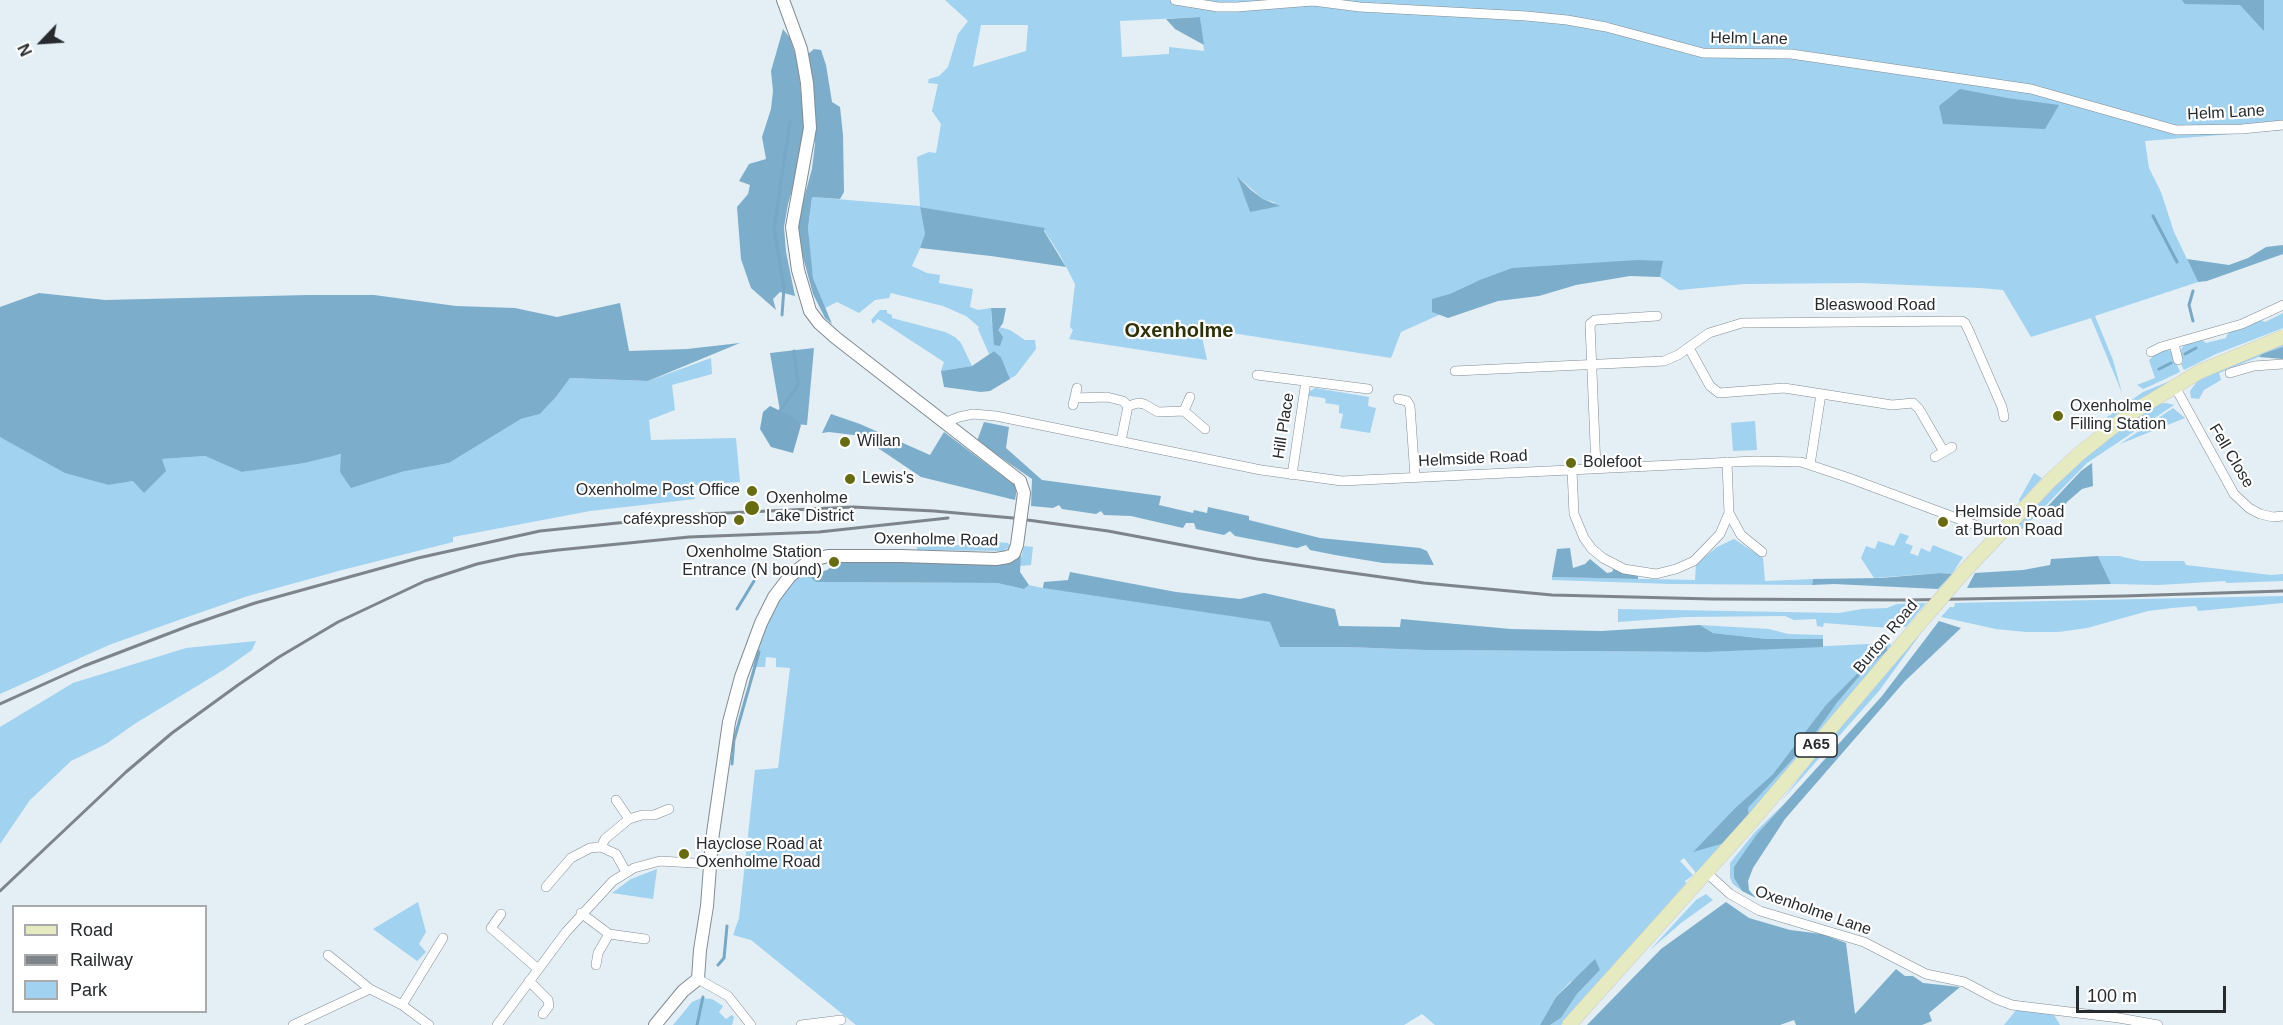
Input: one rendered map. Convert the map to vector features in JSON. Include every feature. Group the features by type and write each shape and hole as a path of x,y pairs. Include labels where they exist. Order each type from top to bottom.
{"main road":[{"name":"Oxenholme Road","path":"698,979 726,738 733,704 768,608 790,576 809,561 828,556 996,559 1008,557 1014,553 1017,545 1024,493 1023,484 1020,481 825,329 814,318 807,304 798,270 792,226 810,128 807,83 801,49 783,0"},
{"name":"Burton Road","path":"1569,1025 1707,873 1961,575 2079,454 2128,415 2174,385 2221,362 2283,337"},
{"path":"655,1025 683,991 698,979"}],"street":[{"name":"Helm Lane","path":"1176,0 1218,7 1313,2 1360,8 1567,20 1606,27 1703,53 1791,54 2031,89 2176,130 2242,129 2283,125"},
{"path":"2151,352 2242,324 2283,305"},
{"path":"1596,468 1590,324 1592,321 1657,316"},
{"name":"Bleaswood Road","path":"1455,371 1664,361 1689,348 1709,333 1742,323 1962,321 1969,331 2002,407 2004,417"},
{"path":"2174,344 2178,360"},
{"path":"1689,348 1710,386 1719,393 1784,388 1892,405 1913,403 1944,452"},
{"path":"1469,360 1470,370"},
{"path":"2230,373 2254,366 2283,364"},
{"name":"Hill Place","path":"1257,375 1368,389"},
{"name":"Hill Place","path":"1292,475 1306,381"},
{"name":"Fell Close","path":"2174,385 2234,494 2249,508 2260,514 2273,517 2283,516"},
{"path":"1810,465 1821,394"},
{"path":"1075,397 1107,397 1123,401 1128,406"},
{"path":"1184,411 1190,397"},
{"path":"1398,399 1407,401 1410,406 1415,477"},
{"path":"1128,406 1138,403 1158,412 1184,411 1205,429"},
{"path":"1121,441 1128,406"},
{"name":"Helmside Road","path":"944,423 959,417 980,414 1292,475 1342,482 1596,468 1783,461 1810,465 1999,534"},
{"path":"1726,462 1729,513 1741,535 1762,552"},
{"path":"1572,470 1574,514 1578,526 1592,549 1603,558 1624,569 1656,574 1676,569 1703,554 1720,534 1729,513"},
{"path":"1720,534 1741,535"},
{"path":"616,800 629,819"},
{"path":"601,847 605,839 629,819 642,815 654,815 669,809"},
{"path":"546,887 571,858 590,848 601,847 616,854 626,872"},
{"path":"498,1025 581,913 609,885 626,872 660,861 710,864"},
{"name":"Oxenholme Lane","path":"1707,873 1730,894 1760,911 1863,942 1926,975 1964,982 2012,1005 2158,1025"},
{"path":"581,913 609,934 645,939"},
{"path":"501,914 491,928 538,969"},
{"path":"596,964 598,953 609,934"},
{"path":"402,1005 443,938"},
{"path":"328,955 370,989 402,1005 429,1025"},
{"path":"698,979 728,996 751,1025"},
{"path":"529,981 548,1000 549,1006 543,1014"},
{"path":"293,1025 370,989"},
{"path":"801,1025 841,1020"}],"green space":[{"path":"945,0 2283,0 2283,130 2145,141 2149,168 2161,192 2174,232 2198,282 2095,316 2113,360 2122,393 2091,318 2031,337 2003,290 1980,288 1862,283 1744,284 1679,290 1660,277 1628,273 1582,276 1441,314 1401,332 1391,358 1200,328 1207,360 1069,339 1073,330 1070,327 1075,284 1044,230 920,207 925,234 912,266 927,273 940,275 939,283 973,289 970,307 978,310 991,308 992,325 1010,330 1025,340 1035,340 1036,349 1016,375 1010,379 1001,357 994,351 989,354 979,327 966,316 943,306 891,293 889,298 875,300 859,313 837,302 825,308 813,278 811,266 808,228 812,197 920,206 917,157 929,152 936,153 941,124 932,111 938,84 928,83 929,79 939,76 948,67 958,34 968,21","holes":["1200,17 1204,51 1169,47 1169,54 1122,57 1120,21","981,25 1028,25 1026,51 973,67","1238,177 1263,199 1276,203 1250,212"]},
{"path":"880,310 887,310 892,318 945,332 955,337 961,343 972,366 941,371 944,362 878,319 873,324 871,320"},
{"path":"2283,313 2283,328 2216,354 2184,370 2181,364 2183,363 2181,350 2184,345 2202,340 2206,343 2226,338 2228,333 2261,320 2265,322"},
{"path":"2283,342 2283,347 2219,373 2221,380 2204,390 2199,399 2191,398 2190,391 2199,379"},
{"path":"2166,349 2171,351 2180,372 2143,389 2137,385 2155,378 2149,360"},
{"path":"711,358 712,374 672,385 675,410 649,420 651,440 736,438 740,482 693,485 695,499 590,511 453,537 453,542 248,596 190,616 109,645 0,694 0,437 109,485 133,481 162,459 205,456 243,472 342,454 401,472 449,463 521,419 540,414 570,378 648,381"},
{"path":"2175,379 2101,425 2103,420 2143,392"},
{"path":"1315,388 1369,397 1368,406 1376,408 1370,433 1340,428 1343,414 1339,413 1339,405 1325,403 1324,398 1309,396 1309,392"},
{"path":"2166,403 2174,405 2087,463 2023,529 2018,528 2018,523 2084,456 2146,409"},
{"path":"2173,408 2185,418 2120,444"},
{"path":"1755,421 1757,450 1733,451 1731,423"},
{"path":"2034,473 2042,478 2020,502 2019,500"},
{"path":"1900,533 1909,536 1905,543 1913,546 1910,553 1918,556 1921,548 1930,552 1933,545 1963,557 1952,574 1874,578 1861,558 1866,546 1875,549 1878,541 1894,546"},
{"path":"961,539 1008,543 1010,546 1004,551 917,550 917,547 961,545"},
{"path":"1734,539 1763,558 1765,581 1813,579 1812,585 1552,580 1552,577 1695,580 1696,564 1717,547"},
{"path":"1024,546 1033,547 1031,565 1019,566"},
{"path":"2098,556 2119,556 2141,561 2184,561 2186,565 2271,575 2283,574 2283,581 2226,583 2225,581 2159,585 2111,584"},
{"path":"809,576 816,582 997,583 1024,589 1029,585 1043,588 1044,582 1054,582 1096,595 1271,622 1280,647 1708,652 1888,643 1869,660 1773,774 1735,808 1694,851 1725,843 1698,873 1684,858 1680,861 1693,875 1685,881 1688,886 1561,1025 1550,1025 1561,1018 1577,994 1600,970 1570,982 1556,997 1540,1025 1435,1025 1422,1014 1404,1025 856,1025 751,940 733,935 739,918 755,770 778,768 790,668 776,667 776,658 766,657 765,667 751,667 768,616 791,583"},
{"path":"2283,596 2283,603 2198,611 2196,606 2148,611 2087,628 2058,632 1996,629 1941,617 1950,607 1954,607 1955,603"},
{"path":"1926,603 1906,627 1899,626 1897,631 1889,628 1824,623 1823,627 1817,626 1816,619 1794,620 1785,616 1686,617 1618,622 1618,609 1839,613 1887,608 1897,604"},
{"path":"1700,625 1769,629 1788,634 1823,635 1823,639 1767,639 1713,633"},
{"path":"1923,628 1879,691 1782,800 1842,723"},
{"path":"256,641 252,650 225,669 106,744 71,761 30,800 0,844 0,727 73,683 186,648"},
{"path":"1888,643 1893,646 1749,816 1748,808 1863,672 1887,651"},
{"path":"1785,803 1757,834 1734,878 1742,891 1733,884 1730,878 1730,863 1755,832"},
{"path":"657,869 653,899 612,893 631,879"},
{"path":"1706,894 1713,900 1681,923 1650,950 1696,900"},
{"path":"418,902 426,932 419,944 426,952 417,961 373,929"},
{"path":"701,998 712,999 723,1006 719,1012 726,1019 732,1015 734,1017 732,1025 673,1025 692,1002"},
{"path":"2017,1009 2053,1013 2060,1025 2004,1025"}],"shaded area":[{"path":"2182,0 2264,0 2264,31 2240,5 2185,4"},
{"path":"1200,17 1204,45 1175,29 1166,19"},
{"path":"783,29 790,38 798,63 803,112 803,151 784,227 786,252 795,296 780,292 773,299 776,310 751,288 741,259 737,207 748,194 750,185 739,181 749,164 766,159 762,137 771,109 773,91 771,71"},
{"path":"814,49 821,50 832,102 840,107 843,135 844,192 840,199 812,197 808,228 813,278 832,324 825,318 813,294 800,246 799,216 812,169 815,144 808,54"},
{"path":"1960,89 2059,105 2045,129 1943,124 1939,106"},
{"path":"1237,176 1263,199 1280,206 1250,212"},
{"path":"920,207 1045,228 1044,231 1066,267 920,248 925,234"},
{"path":"2283,245 2283,254 2207,281 2198,282 2187,259 2229,265 2248,258 2266,247"},
{"path":"1638,260 1663,261 1660,277 1630,276 1576,285 1539,296 1498,301 1448,318 1432,312 1432,299 1450,294 1512,268"},
{"path":"39,293 105,300 374,295 456,306 515,308 557,317 620,303 629,351 687,349 740,343 648,381 570,378 540,414 521,419 449,463 401,472 351,488 340,472 341,454 304,463 242,472 205,456 162,459 166,471 144,493 133,481 109,485 65,473 0,437 0,307"},
{"path":"991,308 1006,308 1003,323 998,330 1003,337 1000,346 994,345"},
{"path":"2283,347 2283,359 2259,357 2262,354"},
{"path":"814,348 807,425 782,423 770,353"},
{"path":"994,351 1001,357 1010,379 990,391 944,387 941,371 972,366"},
{"path":"770,406 791,416 801,425 793,453 771,447 760,429 763,412"},
{"path":"831,414 860,424 930,455 944,432 1016,486 1015,500 921,477 875,446 876,442 862,436 822,433"},
{"path":"984,422 1009,427 1006,448 1042,480 1161,496 1159,505 1193,513 1194,510 1207,513 1208,507 1249,516 1249,520 1320,538 1420,548 1427,551 1434,565 1383,563 1335,555 1310,550 1306,545 1297,548 1235,536 1230,531 1224,535 1196,529 1194,523 1186,523 1183,528 1131,516 1104,515 1101,511 1096,514 1062,509 1059,505 1053,508 1031,506 1032,479 977,441"},
{"path":"2092,463 2093,486 2082,489 2067,502 2060,512 2047,507 2081,471"},
{"path":"1570,548 1573,568 1585,564 1590,559 1607,573 1612,572 1614,568 1638,576 1638,579 1552,577 1557,549"},
{"path":"1021,554 1020,572 1029,585 1024,589 997,583 816,582 809,576 827,570 839,562 1004,563 1012,562"},
{"path":"2098,556 2111,584 1967,588 1975,573 2023,570 2050,565 2051,559"},
{"path":"1070,572 1176,592 1240,599 1264,593 1335,609 1339,626 1400,627 1401,619 1511,629 1601,631 1700,625 1713,633 1767,639 1823,639 1823,647 1708,652 1280,647 1270,622 1043,588 1044,582 1068,580"},
{"path":"1952,574 1938,589 1812,585 1813,579 1881,578"},
{"path":"1939,621 1961,628 1905,681 1785,819 1753,868 1748,881 1749,890 1756,898 1742,891 1734,878 1734,867 1757,834 1882,696"},
{"path":"1888,643 1887,651 1863,672 1811,739 1748,808 1749,816 1725,843 1693,852 1735,808 1773,774 1826,705"},
{"path":"1726,902 1749,918 1790,930 1822,934 1846,943 1855,1014 1896,969 1905,976 1913,976 1923,983 1960,987 1929,1013 1932,1021 1922,1025 1796,1025 1794,1020 1780,1025 1587,1025 1661,949"},
{"path":"1595,959 1600,970 1577,994 1561,1018 1550,1025 1540,1025 1556,997"}],"waterway":[{"path":"782,315 784,288 774,229 790,122"},
{"path":"2153,216 2177,262"},
{"path":"2193,291 2189,305 2193,321"},
{"path":"2185,354 2196,348"},
{"path":"779,412 798,385 794,351"},
{"path":"2159,369 2171,363"},
{"path":"737,609 754,581"},
{"path":"732,764 734,740 759,652 756,651"},
{"path":"718,965 724,958 727,926"},
{"path":"697,1025 703,997"}],"railway":[{"path":"0,704 84,666 191,625 255,603 418,558 540,531 705,514 853,507 1013,518 1108,531 1257,559 1331,570 1424,583 1552,595 1908,600 2283,591"},
{"path":"0,891 126,772 172,733 279,657 338,622 425,581 477,564 518,555 558,550 689,537 819,532 948,518"}],"place":[{"name":"Oxenholme Filling Station","path":"2058,416"},
{"name":"Willan","path":"845,442"},
{"name":"Bolefoot","path":"1571,463"},
{"name":"Lewis's","path":"850,479"},
{"name":"Oxenholme Post Office","path":"752,491"},
{"name":"Oxenholme Lake District","path":"752,508"},
{"name":"caféxpresshop","path":"739,520"},
{"name":"Helmside Road at Burton Road","path":"1943,522"},
{"name":"Oxenholme Station Entrance (N bound)","path":"834,562"},
{"name":"Hayclose Road at Oxenholme Road","path":"684,854"}],"district":[{"name":"Oxenholme","path":"1179,331"}]}
